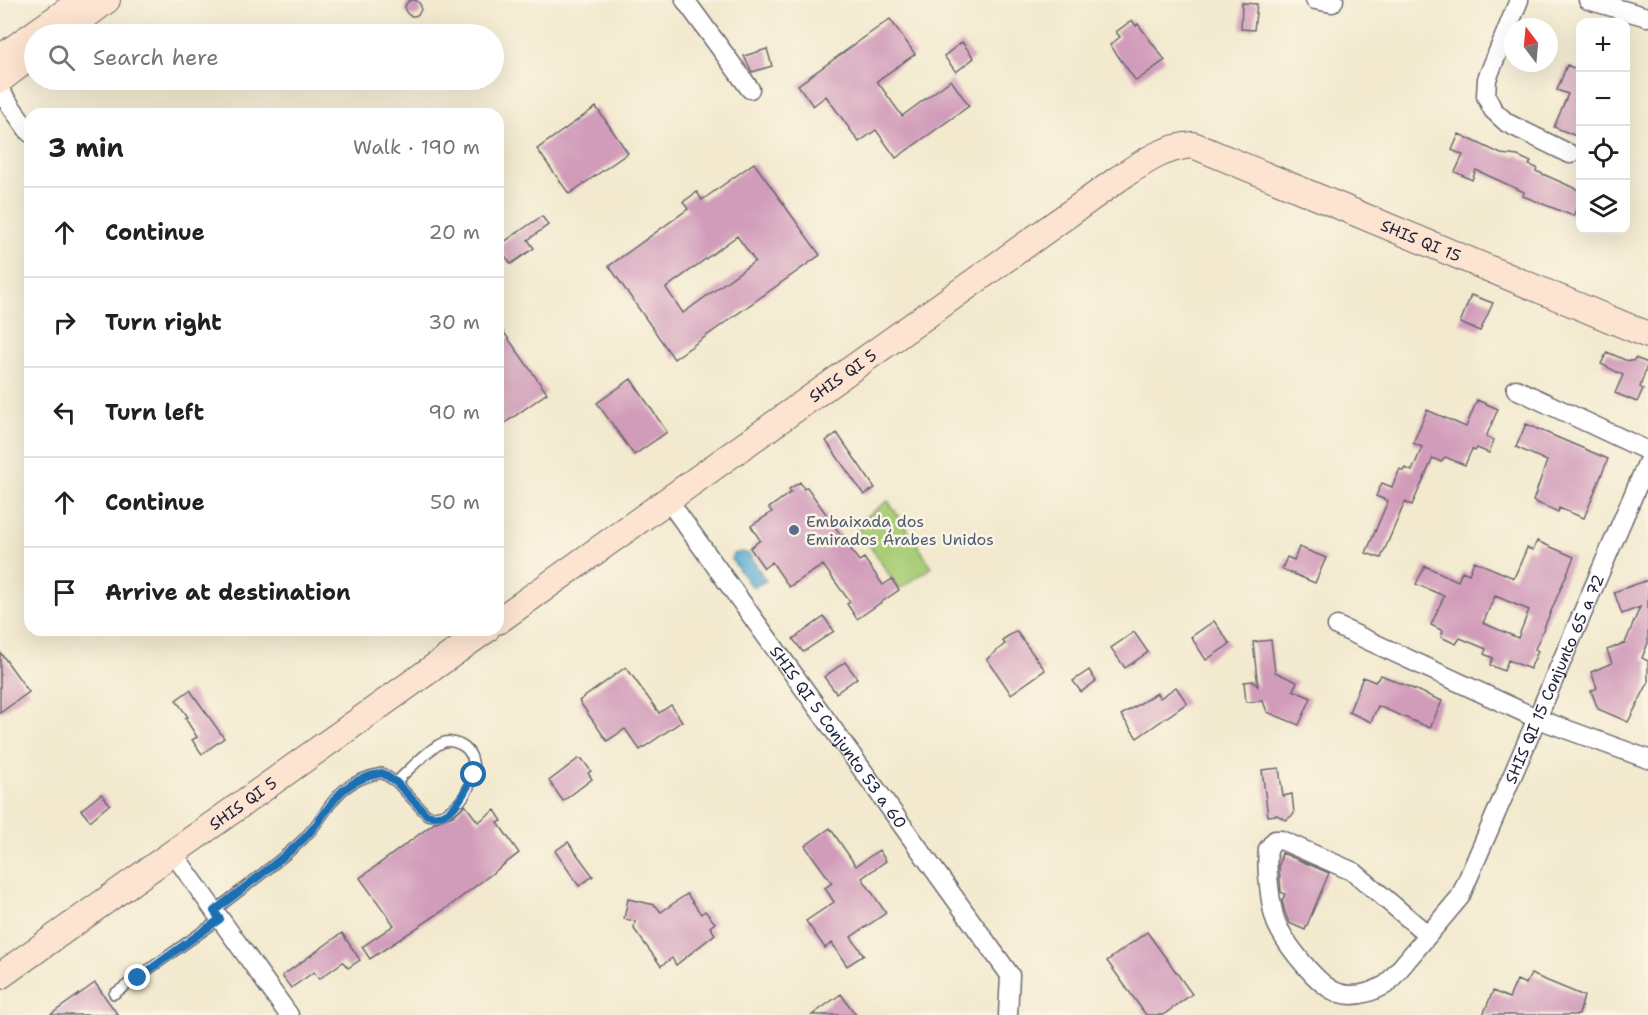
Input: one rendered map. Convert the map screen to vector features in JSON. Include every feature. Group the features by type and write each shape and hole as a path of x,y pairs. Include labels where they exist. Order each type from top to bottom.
{"street":[{"path":"48,24 82,0"},
{"path":"75,24 107,0"},
{"path":"685,0 750,89"},
{"path":"1315,0 1324,4 1332,3 1334,0"},
{"path":"1519,0 1487,79 1486,96 1493,110 1507,123 1570,154"},
{"path":"1588,0 1647,17"},
{"path":"0,58 24,41"},
{"path":"0,80 24,62"},
{"path":"0,91 24,125"},
{"name":"SHIS QI 15","path":"1193,145 1648,335"},
{"name":"SHIS QI 5","path":"504,617 1118,179 1167,150 1176,146 1193,145"},
{"path":"1516,389 1648,451"},
{"name":"SHIS QI 15 Conjunto 65 a 72","path":"1428,935 1354,872 1281,840 1275,840 1269,849 1273,912 1277,924 1305,966 1327,987 1339,994 1356,995 1373,991 1387,984 1460,897 1648,460"},
{"name":"SHIS QI 5 Conjunto 53 a 60","path":"668,500 1010,975 1008,1015"},
{"path":"1337,626 1538,719 1648,759"},
{"name":"SHIS QI 5","path":"0,976 478,636"},
{"path":"173,853 289,1015"}],"lane":[{"path":"114,994 217,915 300,843 341,789 362,777 382,773 396,782 427,815 443,816 455,809 474,775 474,759 464,746 453,741 442,743 396,782"}],"green space":[{"path":"888,501 932,567 899,589 855,524"}],"water":[{"path":"743,552 749,554 766,581 754,587 750,585 731,559 734,554"}],"building":[{"path":"413,0 421,8 413,16 405,8"},
{"path":"1242,3 1257,4 1254,30 1241,29"},
{"path":"890,19 915,54 877,81 902,116 951,80 969,106 896,158 876,130 859,142 826,96 813,106 798,85"},
{"path":"1132,20 1136,26 1138,24 1165,60 1136,81 1110,45 1120,37 1116,32"},
{"path":"962,42 974,58 956,72 944,56"},
{"path":"767,49 772,66 752,72 744,56"},
{"path":"1567,65 1576,69 1576,136 1554,127 1568,94 1557,90"},
{"path":"596,107 628,153 569,194 537,149"},
{"path":"1459,134 1501,154 1518,156 1531,162 1529,165 1537,168 1536,171 1576,189 1576,209 1573,216 1523,196 1524,192 1476,170 1472,180 1455,172 1463,155 1452,150"},
{"path":"754,163 820,255 674,359 609,266 688,209 683,202 697,192 702,200","holes":["737,236 755,261 683,313 666,288"]},
{"path":"542,216 548,225 528,240 534,248 511,264 504,254 504,242"},
{"path":"1471,295 1493,303 1480,331 1460,323"},
{"path":"504,332 547,393 504,424"},
{"path":"1607,352 1625,360 1633,361 1635,358 1648,363 1640,387 1643,389 1637,402 1615,393 1623,375 1601,364"},
{"path":"631,379 667,432 634,455 597,403"},
{"path":"1477,400 1498,409 1486,437 1494,440 1489,453 1477,448 1475,451 1472,449 1465,465 1445,457 1441,462 1433,458 1412,505 1405,502 1381,558 1366,553 1388,501 1376,496 1382,483 1392,487 1400,469 1403,471 1405,468 1412,471 1422,447 1413,443 1427,410 1466,427"},
{"path":"1526,424 1608,459 1584,518 1559,508 1558,512 1533,501 1547,461 1516,447"},
{"path":"837,433 875,488 864,495 826,441"},
{"path":"800,482 804,489 807,487 859,561 864,558 883,585 892,579 899,590 857,619 847,604 850,602 823,565 789,587 772,562 764,568 750,548 760,540 751,526 772,512 769,508 791,492 789,489"},
{"path":"1537,541 1574,557 1535,649 1538,651 1530,669 1508,660 1504,671 1490,665 1493,658 1484,654 1486,649 1460,638 1456,644 1441,637 1443,631 1431,625 1444,596 1416,584 1425,566 1458,581 1462,571 1469,574 1474,561 1514,578 1527,548 1533,550","holes":["1495,596 1529,610 1518,638 1483,623"]},
{"path":"1299,547 1326,558 1315,583 1282,569 1287,557 1294,560"},
{"path":"1648,580 1648,643 1642,658 1648,661 1648,683 1628,722 1598,709 1591,691 1597,688 1591,672 1612,663 1607,650 1625,643 1640,607 1622,614 1614,592"},
{"path":"824,617 834,631 803,652 793,639"},
{"path":"1214,621 1230,644 1206,660 1191,637"},
{"path":"1016,631 1045,670 1011,694 987,659 1005,644 1002,640"},
{"path":"1134,632 1148,652 1125,668 1111,648"},
{"path":"1271,640 1275,672 1297,682 1293,690 1311,698 1299,725 1267,712 1263,701 1246,702 1244,682 1254,681 1258,687 1253,642"},
{"path":"0,652 29,692 0,713"},
{"path":"845,662 857,678 836,693 824,677"},
{"path":"626,667 659,713 671,705 682,721 640,750 625,729 607,741 579,701"},
{"path":"1089,670 1096,681 1081,692 1073,681"},
{"path":"1381,675 1442,701 1430,728 1378,706 1371,722 1349,712 1363,677 1375,682"},
{"path":"1176,687 1187,703 1137,738 1121,715 1157,693 1160,698"},
{"path":"190,690 224,738 202,754 192,740 197,737 185,718 188,717 176,700"},
{"path":"578,759 582,759 591,771 588,773 592,779 563,801 549,781"},
{"path":"1279,768 1283,796 1292,794 1294,814 1286,820 1277,815 1268,816 1262,770"},
{"path":"101,794 110,804 90,821 81,810"},
{"path":"465,805 478,822 495,810 502,821 498,823 519,853 447,908 370,959 362,947 394,925 360,878 436,822 453,816"},
{"path":"830,828 856,866 879,850 886,861 862,878 886,913 851,937 864,955 847,966 832,943 825,948 806,921 834,902 825,888 832,883 805,846"},
{"path":"568,842 593,876 579,886 555,851"},
{"path":"1282,853 1329,873 1305,930 1289,923 1285,912 1282,901 1285,894 1281,892 1279,865"},
{"path":"687,894 701,914 705,911 715,923 710,927 715,934 676,965 672,958 661,966 634,929 635,921 624,919 628,899 655,905 661,912"},
{"path":"1147,932 1192,994 1163,1015 1146,1015 1107,961"},
{"path":"342,933 360,960 348,968 343,962 319,979 314,972 291,988 282,976"},
{"path":"1531,974 1584,996 1579,1015 1483,1015 1493,991 1509,998 1517,980 1526,984"},
{"path":"95,983 118,1015 50,1015"},
{"path":"841,994 856,1015 812,1015"}],"place":[{"name":"Embaixada dos Emirados Árabes Unidos","path":"794,530"}],"route":[{"path":"138,978 220,919 214,911 300,843 341,789 362,777 382,773 396,782 427,815 443,816 455,809 474,775"}]}
